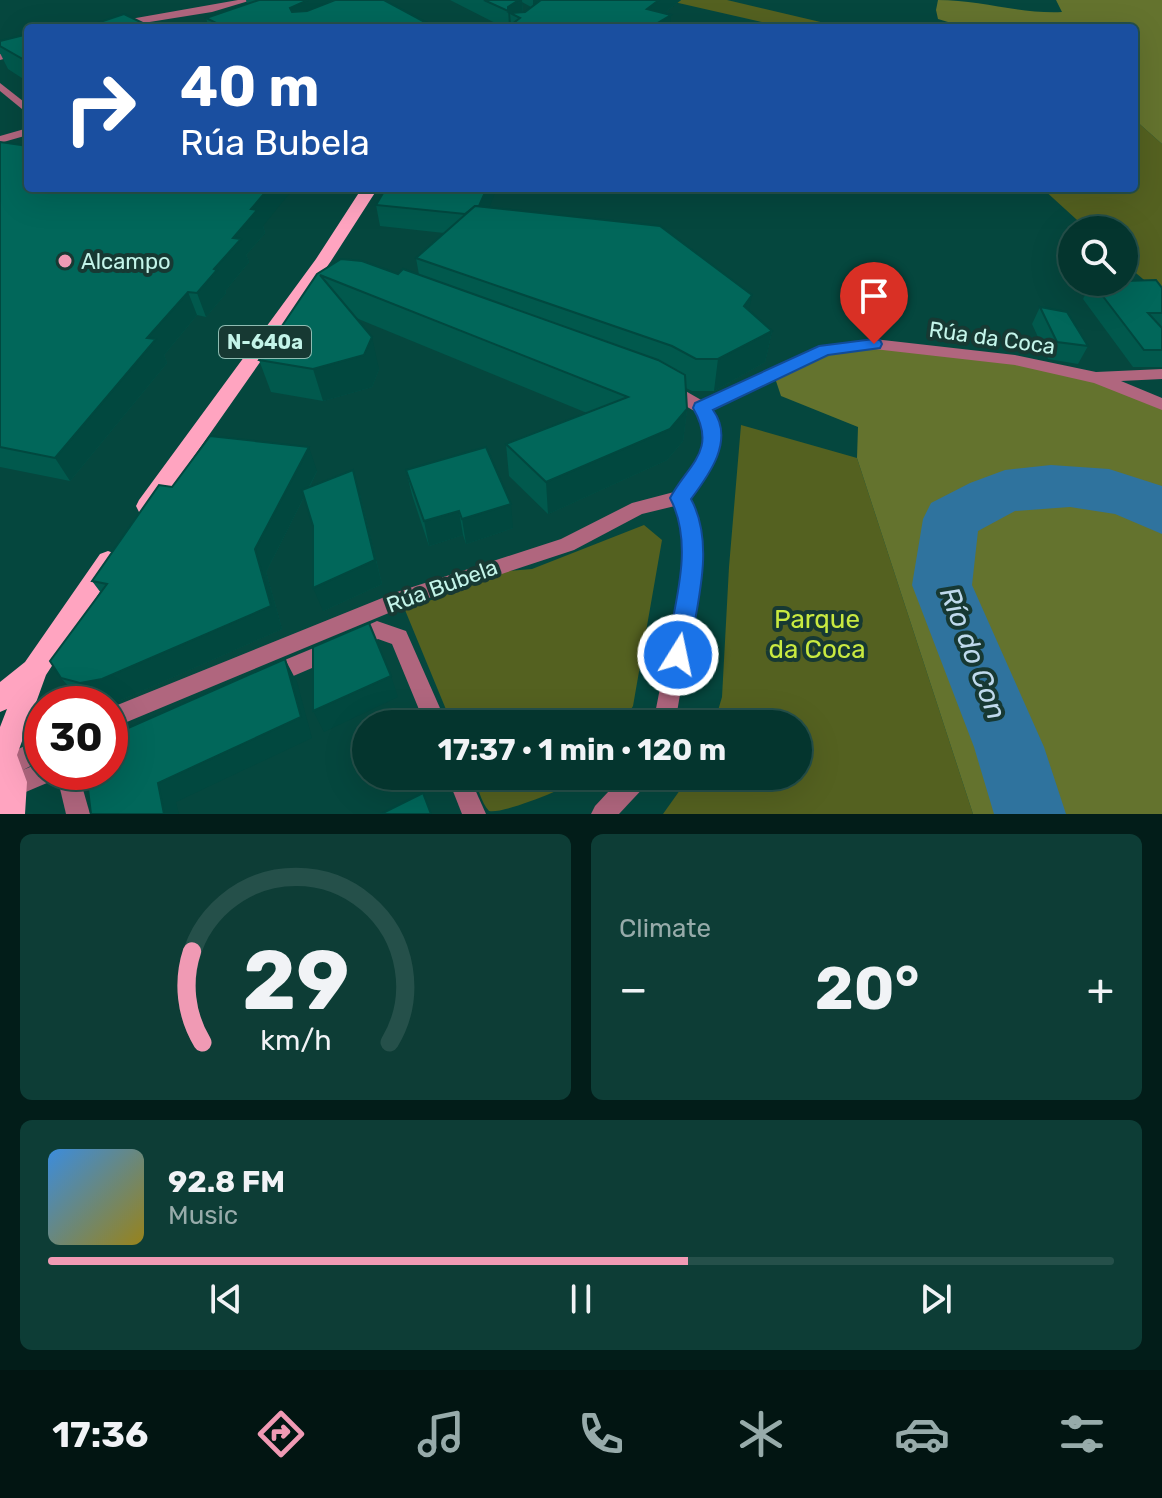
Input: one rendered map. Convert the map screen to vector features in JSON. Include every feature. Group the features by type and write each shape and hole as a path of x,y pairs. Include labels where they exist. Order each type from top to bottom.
{"main road":[{"name":"N-640a","path":"0,699 35,669 129,531 328,263 368,192"},
{"name":"N-640a","path":"7,775 35,669"}],"street":[{"path":"115,24 132,19 218,10 248,0"},
{"path":"0,57 24,50"},
{"path":"0,86 24,107"},
{"path":"0,140 24,132"},
{"name":"Rúa da Coca","path":"702,408 825,350 874,344 1015,360 1097,378 1162,404"},
{"name":"Rúa da Coca","path":"1097,378 1103,375 1162,374"},
{"path":"647,380 702,408 710,419 713,435 703,468 680,498 692,527 693,565 667,710"},
{"name":"Rúa Bubela","path":"128,712 404,598 567,545 638,508 680,498"},
{"path":"254,683 377,630 399,637 430,710"},
{"path":"7,775 24,762"},
{"path":"72,790 78,814"},
{"path":"464,790 474,814"},
{"path":"603,814 626,790"}],"green space":[{"path":"727,0 829,24 770,24 674,2"},
{"path":"938,0 1062,12 1056,0 1162,0 1162,144 1138,123 1138,24 955,24 938,19"},
{"path":"1138,123 1162,144 1162,295 1138,275 1138,216 1073,216 1046,192 1138,192"},
{"path":"874,344 1015,360 1097,378 1162,405 1162,814 973,814 857,458 858,427 781,396 773,372 825,350"},
{"name":"Parque da Coca","path":"741,425 857,458 973,814 663,814 680,790 812,790 812,710 718,710 722,697"},
{"path":"644,525 662,540 631,710 446,710 405,610 507,571 532,569"},
{"path":"478,790 557,790 497,811 489,811"}],"building":[{"path":"259,0 308,0 290,8 292,12 307,11 335,0 384,0 429,24 218,24 206,18"},
{"path":"484,0 519,0 508,7 508,11"},
{"path":"541,0 659,0 647,9 671,15 656,24 512,24 520,18 510,13 525,12"},
{"path":"124,14 145,24 94,24"},
{"path":"24,35 24,60 0,46 0,41"},
{"path":"0,142 24,145 24,192 266,192 251,209 257,210 233,238 241,239 214,269 217,270 197,293 188,292 147,338 156,339 55,458 0,447"},
{"path":"384,192 485,192 479,206 465,214 376,205"},
{"path":"475,206 660,226 752,295 744,306 772,331 718,359 696,359 672,346 416,258"},
{"path":"341,259 362,261 398,274 403,269 658,360 685,375 687,409 670,429 546,482 506,444 628,397 320,275 372,337 364,355 313,369 259,360 317,274"},
{"path":"1156,280 1162,288 1162,313 1148,313 1162,328 1162,350 1144,350 1103,296 1138,296 1138,281"},
{"path":"1040,307 1067,312 1088,346 1057,342"},
{"path":"210,436 309,447 255,549 271,606 102,679 80,683 61,678 50,661 107,584 92,581 159,485 172,487"},
{"path":"486,447 511,504 462,519 459,511 424,521 406,470"},
{"path":"353,470 375,560 313,588 313,526 302,490"},
{"path":"369,623 391,676 313,711 313,647"},
{"path":"285,659 301,717 158,783 164,814 91,814 88,790 128,790 128,728"},
{"path":"423,793 431,814 381,814"}],"waterway":[{"name":"Río do Con","path":"1030,814 1009,747 942,585 951,519 1005,492 1051,486 1109,491 1146,503 1162,512"}],"place":[{"name":"Alcampo","path":"65,261"}],"route":[{"path":"678,655 694,544 692,527 680,498 703,468 713,435 710,419 702,408 825,350 874,344"}]}
